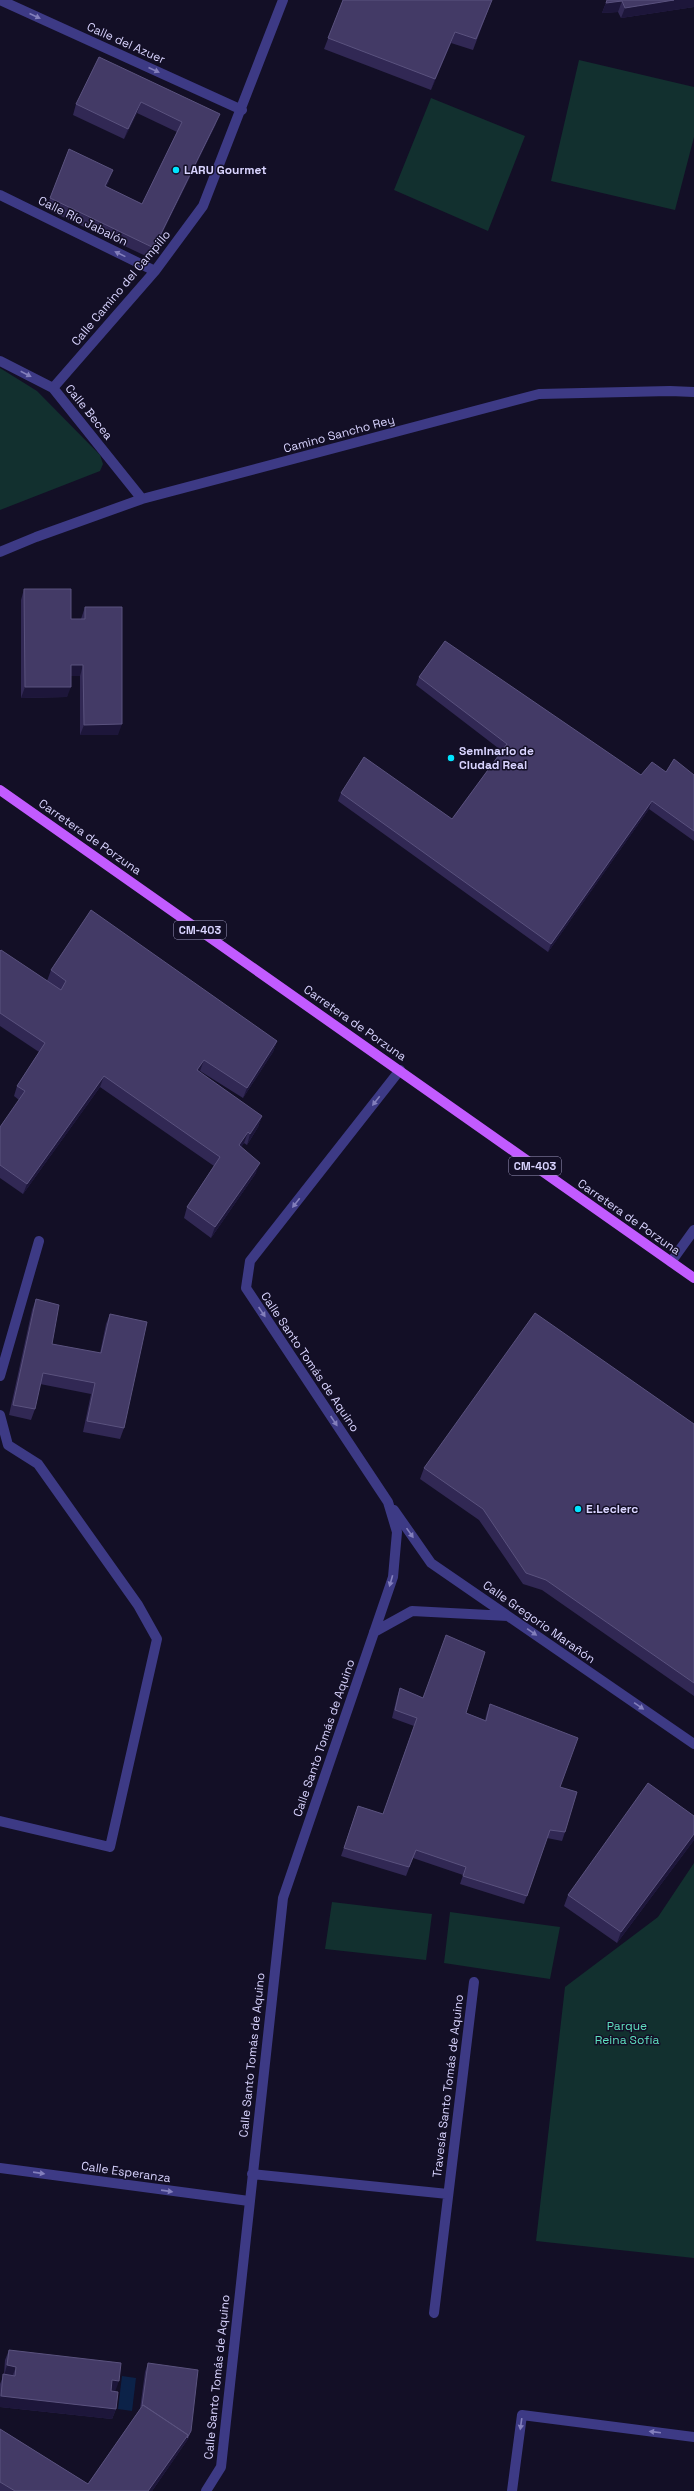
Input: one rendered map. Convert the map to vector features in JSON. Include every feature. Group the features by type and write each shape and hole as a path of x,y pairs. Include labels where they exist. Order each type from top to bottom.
{"main road":[{"name":"Carretera de Porzuna","path":"0,790 694,1278"}],"street":[{"name":"Calle del Azuer","path":"0,0 242,110"},
{"name":"Calle Camino del Campillo","path":"53,388 156,271 204,206 283,0"},
{"name":"Calle Río Jabalón","path":"0,195 156,271"},
{"name":"Calle Becea","path":"0,361 53,388 142,499"},
{"name":"Camino Sancho Rey","path":"0,552 36,537 142,499 539,394 670,391 694,392"},
{"name":"Calle Santo Tomás de Aquino","path":"206,2491 221,2467 283,1898 393,1577 397,1532 388,1502 246,1288 250,1261 400,1070"},
{"path":"671,1262 694,1230"},
{"path":"0,1376 39,1241"},
{"path":"0,1414 8,1444 38,1464 138,1605 157,1639 110,1847 0,1821"},
{"name":"Calle Gregorio Marañón","path":"388,1502 431,1562 694,1744"},
{"path":"374,1632 412,1611 508,1616"},
{"name":"Travesía Santo Tomás de Aquino","path":"434,2313 474,1982"},
{"name":"Calle Esperanza","path":"0,2168 249,2202"},
{"name":"Travesía Santo Tomás de Aquino","path":"252,2174 448,2194"},
{"path":"512,2491 522,2415 694,2437"}],"green space":[{"path":"579,60 694,87 694,137 675,210 551,181"},
{"path":"431,98 525,136 488,231 394,190"},
{"path":"0,368 37,391 100,455 103,464 100,471 0,510"},
{"name":"Parque Reina Sofía","path":"694,1863 694,2258 536,2241 565,1987 658,1917"},
{"path":"332,1902 432,1914 426,1960 325,1949"},
{"path":"450,1912 560,1927 550,1979 444,1963"}],"water":[{"path":"122,2376 136,2378 132,2411 118,2409"}],"building":[{"path":"343,0 492,0 476,39 455,32 435,79 328,38"},
{"path":"607,0 674,0 625,8 622,1 606,3"},
{"name":"LARU Gourmet","path":"99,57 220,114 154,248 50,198 69,149 113,170 105,186 142,204 182,122 141,102 128,129 76,104"},
{"path":"24,589 71,589 71,619 85,619 85,607 122,607 122,724 84,725 83,665 71,665 71,687 25,687"},
{"path":"445,641 641,775 652,762 666,772 674,759 694,775 694,831 652,801 551,944 341,793 364,757 452,819 507,744 419,677"},
{"path":"91,910 277,1041 247,1088 204,1060 197,1070 262,1116 250,1134 248,1132 239,1145 260,1163 215,1227 187,1207 220,1157 104,1076 27,1184 0,1165 0,1127 25,1091 17,1086 45,1043 0,1013 0,951 1,950 61,990 66,981 51,970"},
{"path":"36,1299 59,1305 52,1344 101,1353 110,1314 147,1322 124,1428 87,1421 95,1383 43,1373 35,1409 13,1405"},
{"name":"E.Leclerc","path":"535,1313 694,1424 694,1683 546,1580 526,1573 483,1509 424,1468"},
{"path":"446,1635 485,1652 466,1713 486,1721 490,1704 578,1738 560,1787 577,1792 565,1832 550,1830 527,1896 463,1876 466,1867 416,1850 409,1867 344,1848 358,1806 383,1814 417,1718 395,1710 400,1688 423,1698"},
{"path":"648,1783 694,1816 694,1834 621,1932 568,1895"},
{"path":"9,2350 121,2363 119,2381 112,2380 111,2391 118,2392 116,2409 1,2396 3,2374 15,2376 16,2367 7,2365"},
{"path":"148,2363 198,2370 191,2431 187,2438 188,2435 143,2405 142,2406"},
{"path":"143,2405 188,2435 148,2491 15,2491 0,2482 0,2429 88,2484"}],"place":[{"name":"LARU Gourmet","path":"176,170"},
{"name":"Seminario de Ciudad Real","path":"451,758"},
{"name":"E.Leclerc","path":"578,1509"}]}
